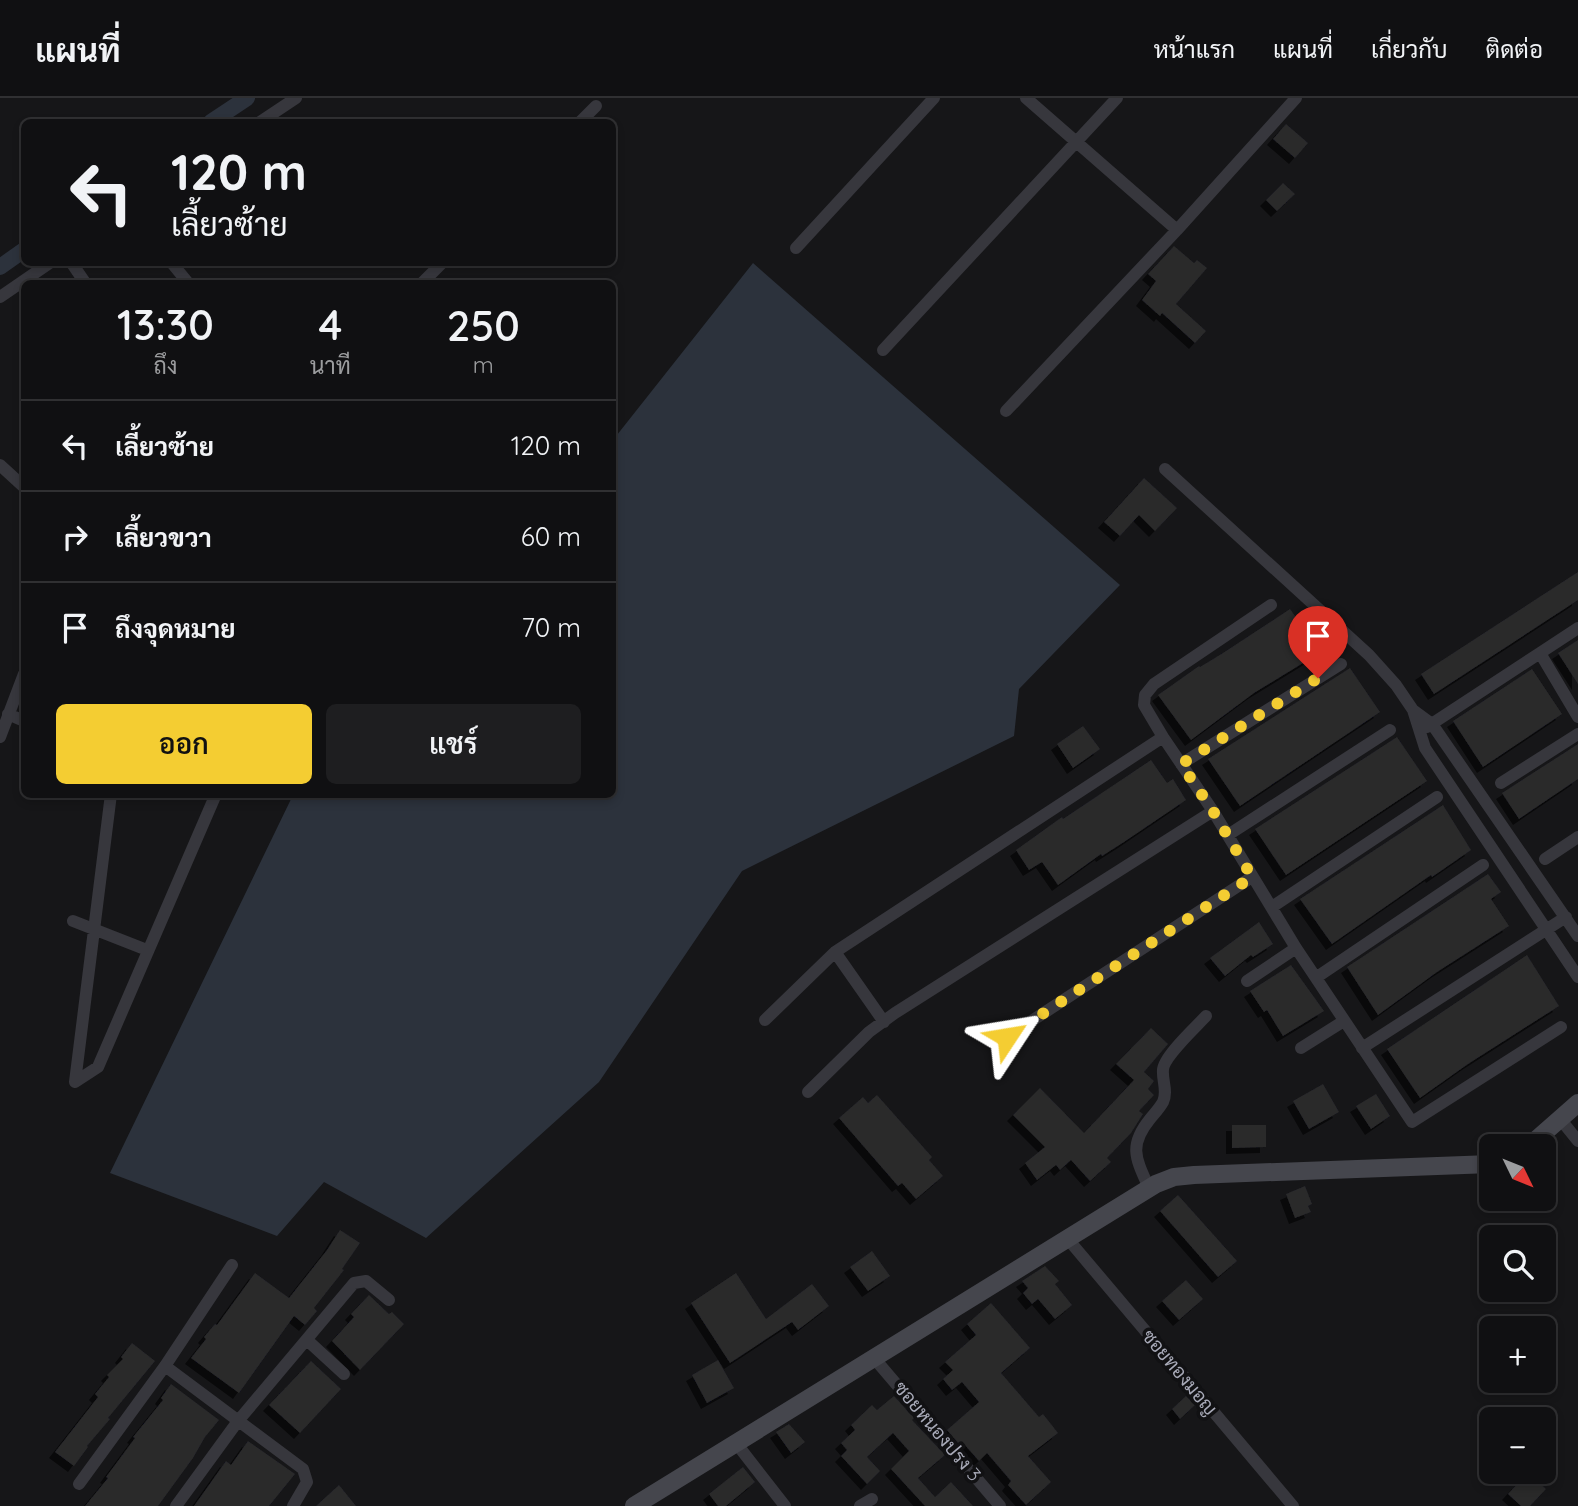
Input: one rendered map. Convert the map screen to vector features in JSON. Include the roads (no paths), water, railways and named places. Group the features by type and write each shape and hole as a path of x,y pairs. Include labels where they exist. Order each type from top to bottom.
{"street":[{"path":"264,119 296,98"},
{"path":"796,248 934,98"},
{"path":"1026,98 1177,230"},
{"path":"883,350 1117,98"},
{"path":"1006,411 1177,230 1296,98"},
{"path":"583,119 596,106"},
{"path":"25,280 45,266"},
{"path":"174,266 185,280"},
{"path":"425,280 439,266"},
{"path":"0,297 21,283"},
{"path":"0,465 21,484"},
{"path":"1164,469 1381,667 1413,710 1432,724 1578,936"},
{"path":"1271,605 1154,684 1144,695 1144,705 1213,811 1296,948 1412,1122 1561,1027"},
{"path":"1418,732 1578,628"},
{"path":"1540,653 1578,717"},
{"path":"1181,764 1341,664"},
{"path":"3,725 21,681"},
{"path":"1413,710 1425,748 1578,977"},
{"path":"3,725 21,722"},
{"path":"1228,835 1390,730"},
{"path":"1501,783 1578,734"},
{"path":"765,1020 835,952 1163,737"},
{"path":"1272,907 1437,797"},
{"path":"110,798 75,1082 98,1067 214,798"},
{"path":"808,1092 869,1032 1213,811"},
{"path":"1482,833 1501,821"},
{"path":"1545,859 1578,837"},
{"path":"1317,977 1483,865"},
{"path":"1007,1037 1252,877"},
{"path":"1362,1048 1566,917"},
{"path":"73,921 147,950"},
{"path":"1247,981 1296,948"},
{"path":"835,952 884,1022"},
{"path":"1149,1188 1134,1147 1138,1135 1164,1100 1166,1084 1162,1069 1166,1059 1206,1016"},
{"path":"1301,1048 1345,1021"},
{"path":"1544,1134 1578,1102"},
{"path":"1561,1120 1578,1141"},
{"path":"634,1506 1149,1188 1174,1177 1479,1164"},
{"name":"ซอยทองมอญ","path":"1067,1238 1293,1506"},
{"path":"79,1484 165,1366 232,1265"},
{"path":"176,1506 238,1421 354,1283 366,1280 389,1300"},
{"path":"307,1340 344,1374"},
{"name":"ซอยหนองปรง 3","path":"874,1358 1000,1506"},
{"path":"165,1366 303,1469 307,1482 293,1506"},
{"path":"736,1443 785,1506"},
{"path":"860,1506 872,1499"}],"waterway":[{"path":"216,119 247,98"},
{"path":"0,267 21,252"}]}
